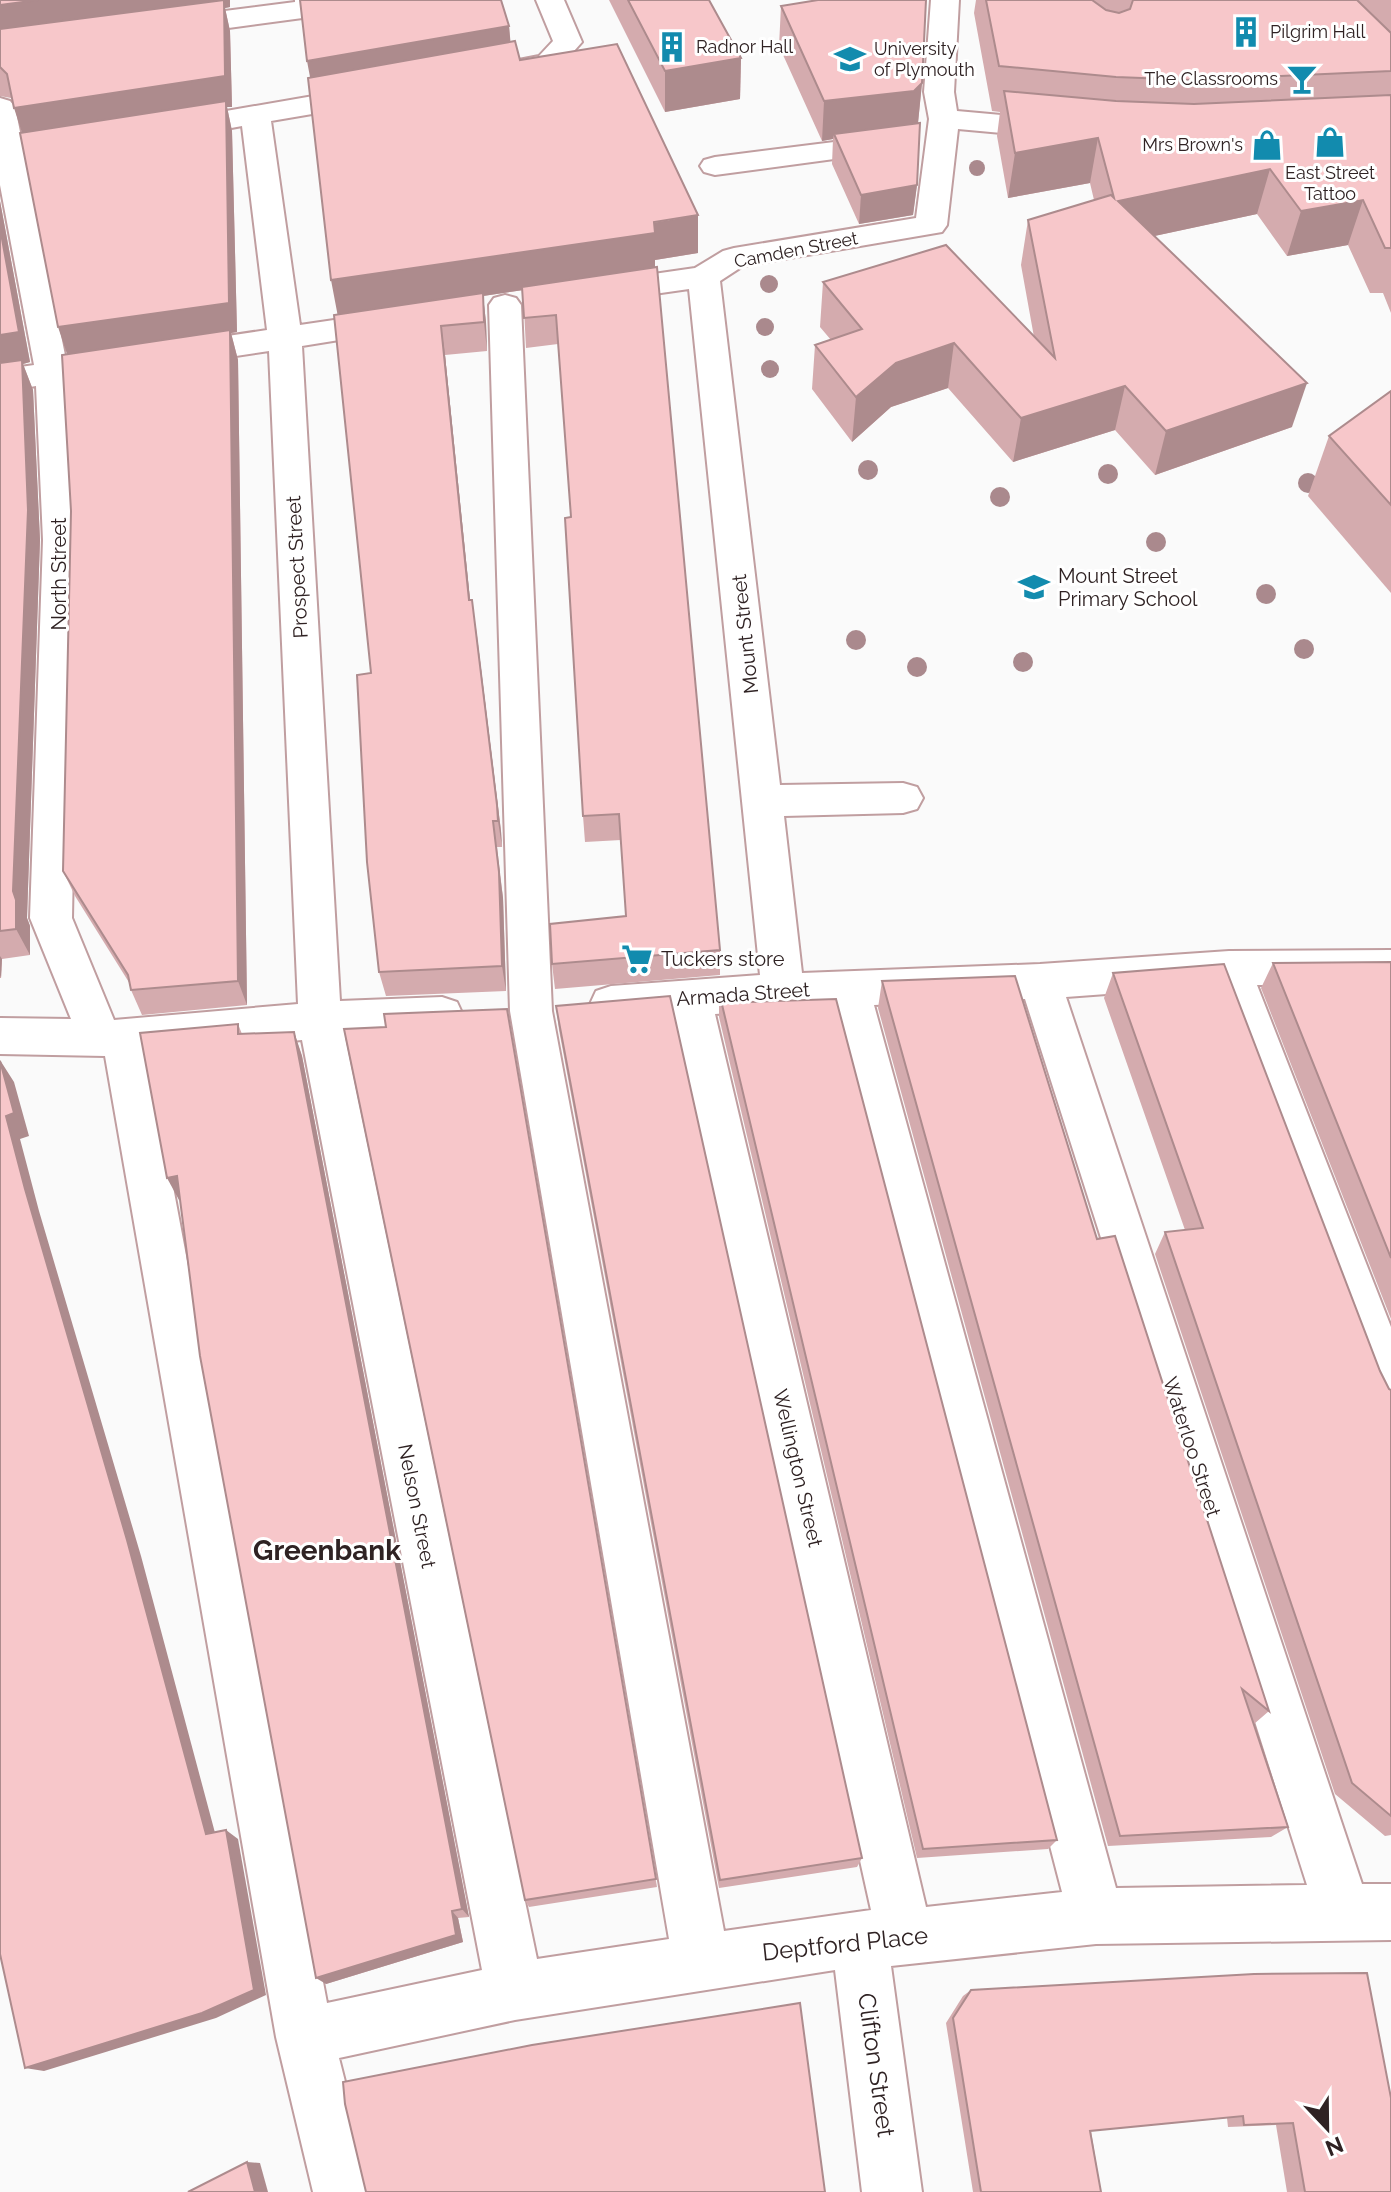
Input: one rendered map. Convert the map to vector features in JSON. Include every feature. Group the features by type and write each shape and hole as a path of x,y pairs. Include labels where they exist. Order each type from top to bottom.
{"street":[{"path":"139,31 310,9 309,0"},
{"path":"471,77 548,63 568,42 550,0"},
{"path":"944,119 939,92 945,0"},
{"path":"194,125 394,90"},
{"name":"North Street","path":"0,107 17,152 52,372 61,540 51,918 111,1037 305,2037 343,2192"},
{"name":"Prospect Street","path":"255,115 285,338 320,1020"},
{"path":"715,166 920,141 944,119 1092,133"},
{"name":"Camden Street","path":"531,1011 520,303 704,277 734,258 931,225 944,119"},
{"name":"Mount Street","path":"704,277 783,991"},
{"path":"0,381 426,316"},
{"path":"764,801 903,798"},
{"name":"Armada Street","path":"0,1036 111,1037 320,1020 531,1011 783,991 1040,981 1229,968 1391,967"},
{"path":"1229,968 1391,1389"},
{"name":"Waterloo Street","path":"1040,981 1367,1913"},
{"path":"848,988 1096,1916"},
{"name":"Wellington Street","path":"690,997 882,1938"},
{"path":"531,1011 701,1961"},
{"name":"Nelson Street","path":"320,1020 515,1991"},
{"name":"Deptford Place","path":"305,2037 515,1991 701,1961 882,1938 1096,1916 1367,1913"},
{"name":"Clifton Street","path":"882,1938 892,2192"}],"building":[{"path":"0,0 38,0 0,5"},
{"path":"224,0 225,76 14,108 7,74 0,67 0,29"},
{"path":"300,0 501,0 509,26 307,61"},
{"path":"628,0 709,0 741,58 665,71"},
{"path":"818,0 926,0 922,83 914,91 824,101 781,6"},
{"path":"986,0 1092,0 1106,10 1119,13 1130,9 1133,0 1357,0 1391,33 1391,71 1194,80 1116,77 999,66"},
{"path":"515,41 520,60 617,44 698,215 654,222 655,233 331,280 308,78"},
{"path":"1004,91 1194,104 1391,95 1391,248 1385,248 1363,200 1301,211 1270,169 1118,201 1307,383 1166,431 1125,386 1021,418 954,343 896,363 856,397 815,345 862,329 823,282 946,245 1055,358 1028,220 1111,195 1114,198 1098,138 1015,153"},
{"path":"226,101 229,303 58,327 20,133"},
{"path":"920,123 917,185 861,195 834,134"},
{"path":"0,228 19,332 0,335"},
{"path":"657,267 720,950 552,964 550,924 626,916 619,814 583,816 565,518 571,517 556,315 524,318 522,287"},
{"path":"483,293 484,322 441,326 469,600 472,600 497,805 498,821 493,821 499,872 502,966 379,972 367,862 357,675 371,673 334,315"},
{"path":"230,330 238,981 131,990 128,975 63,871 71,511 62,355"},
{"path":"22,360 28,510 13,891 16,929 0,931 0,363"},
{"path":"1391,391 1391,505 1329,436"},
{"path":"1391,962 1391,1258 1273,963"},
{"path":"1224,964 1380,1371 1391,1390 1391,1816 1352,1783 1165,1232 1203,1228 1113,973"},
{"path":"1015,976 1097,1239 1115,1236 1269,1711 1242,1689 1288,1827 1120,1836 882,981"},
{"path":"719,992 722,992 722,1003 836,999 1057,1840 923,1849"},
{"path":"670,996 862,1858 720,1880 556,1006"},
{"path":"507,1009 656,1879 525,1900 344,1029 386,1027 384,1014"},
{"path":"238,1024 238,1034 294,1032 462,1909 452,1911 456,1935 316,1978 200,1356 177,1176 167,1178 140,1033"},
{"path":"0,1061 14,1113 6,1116 25,1189 127,1540 206,1834 226,1830 254,1990 202,2013 25,2068 0,1954"},
{"path":"1367,1973 1391,2098 1391,2192 1305,2192 1293,2123 1244,2125 1243,2116 1090,2131 1101,2192 981,2192 953,2018 971,1990 1254,1974"},
{"path":"800,2003 825,2192 366,2192 345,2104 343,2082 532,2045"},
{"path":"247,2162 255,2192 188,2192"}],"place":[{"name":"Pilgrim Hall","path":"1246,32"},
{"name":"Radnor Hall","path":"672,47"},
{"name":"University of Plymouth","path":"850,59"},
{"name":"The Classrooms","path":"1302,79"},
{"name":"East Street Tattoo","path":"1330,142"},
{"name":"Mrs Brown's","path":"1267,145"},
{"name":"Mount Street Primary School","path":"1034,587"},
{"name":"Tuckers store","path":"637,959"}],"district":[{"name":"Greenbank","path":"327,1550"}]}
